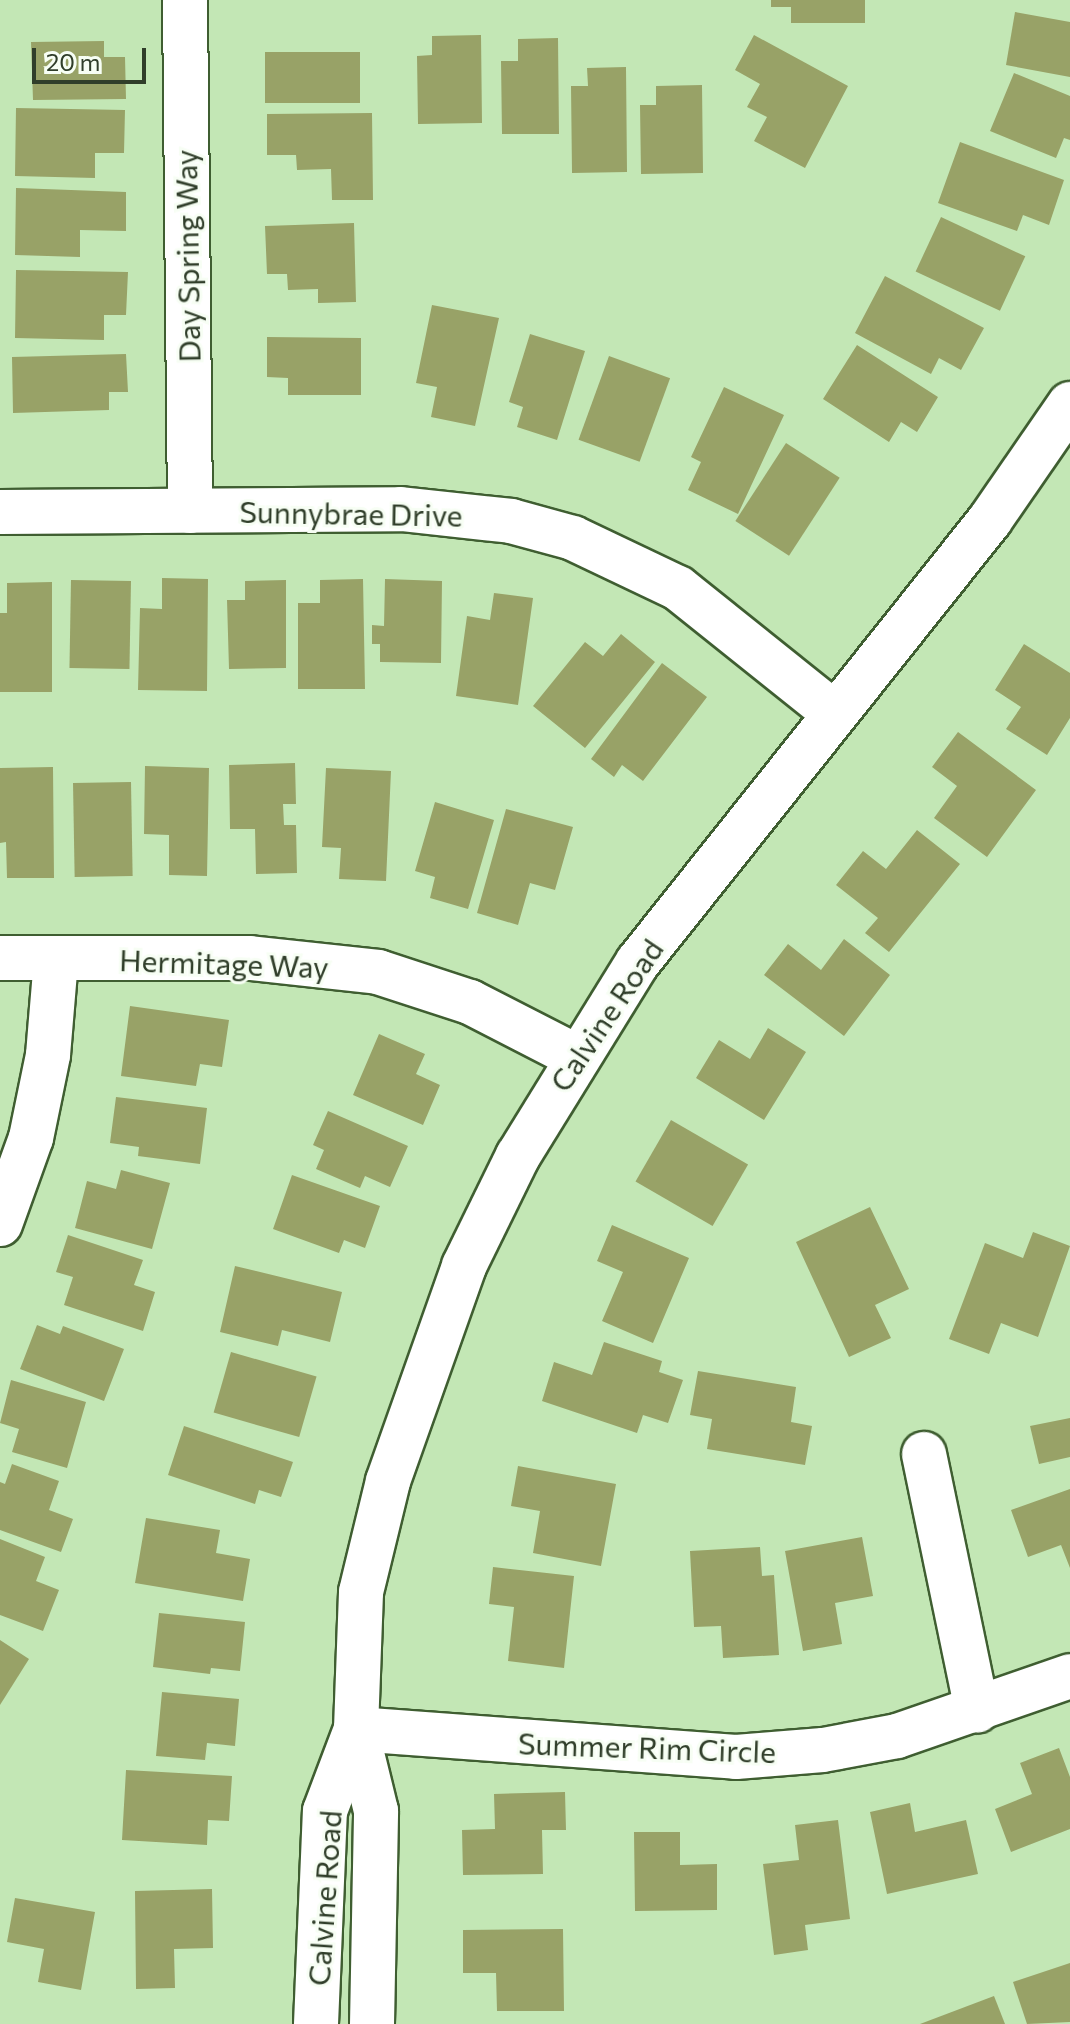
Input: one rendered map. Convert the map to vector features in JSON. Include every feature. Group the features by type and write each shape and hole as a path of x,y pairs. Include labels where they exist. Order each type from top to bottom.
{"street":[{"name":"Day Spring Way","path":"185,0 190,511"},
{"name":"Calvine Road","path":"372,2024 376,1811 356,1729 361,1592 422,1373 464,1266 575,1056 638,962 1065,422"},
{"name":"Sunnybrae Drive","path":"0,512 449,511 573,538 678,588 835,714"},
{"name":"Hermitage Way","path":"0,958 250,958 378,972 470,1002 575,1056"},
{"path":"0,1224 31,1138 48,1055 56,959"},
{"path":"924,1454 977,1711"},
{"name":"Summer Rim Circle","path":"356,1729 736,1757 823,1750 897,1736 977,1711 1070,1676"},
{"name":"Calvine Road","path":"316,2024 325,1811 356,1729"}],"building":[{"path":"771,0 865,0 865,23 791,23 791,7 771,7"},
{"path":"1015,12 1070,22 1070,77 1006,65"},
{"path":"481,35 482,123 418,124 417,56 432,55 432,36"},
{"path":"754,35 848,86 805,168 754,141 767,117 747,107 760,84 735,70"},
{"path":"558,38 559,134 502,134 501,61 518,61 518,39"},
{"path":"104,41 104,57 125,57 126,99 33,100 31,42"},
{"path":"265,52 360,52 360,103 265,103"},
{"path":"626,67 627,172 572,173 571,86 588,86 587,68"},
{"path":"1014,73 1070,96 1070,140 1064,138 1056,158 990,131"},
{"path":"702,85 703,173 641,174 640,105 656,105 656,86"},
{"path":"16,108 125,110 124,153 95,153 95,178 15,176"},
{"path":"372,113 373,200 332,200 331,169 297,170 296,155 267,155 267,114"},
{"path":"960,142 1064,180 1049,225 1023,215 1017,231 938,203"},
{"path":"16,188 126,192 126,231 80,230 80,257 15,255"},
{"path":"941,217 1025,256 1000,311 916,271"},
{"path":"354,223 356,302 318,303 318,289 288,290 287,274 267,274 265,226"},
{"path":"16,270 128,272 126,315 104,315 104,340 15,338"},
{"path":"885,276 984,328 961,370 939,358 931,374 855,333"},
{"path":"432,305 499,318 475,426 431,417 437,387 416,383"},
{"path":"530,334 585,351 557,440 517,427 523,407 509,402"},
{"path":"267,337 361,338 361,395 288,395 288,378 267,377"},
{"path":"857,345 938,397 917,432 901,422 889,442 823,399"},
{"path":"126,354 128,392 109,392 109,410 13,413 12,357"},
{"path":"609,356 670,378 640,462 579,440"},
{"path":"724,387 784,415 738,514 688,490 701,462 691,457"},
{"path":"786,443 840,478 789,556 735,521"},
{"path":"162,578 208,579 207,691 138,690 140,608 162,609"},
{"path":"363,579 365,689 298,689 298,603 320,603 320,580"},
{"path":"385,579 442,581 441,663 380,662 380,644 372,644 372,625 384,626"},
{"path":"71,580 131,581 129,669 69,668"},
{"path":"286,580 286,668 229,669 227,600 245,600 245,581"},
{"path":"52,582 52,692 0,692 0,613 7,613 7,583"},
{"path":"494,593 533,598 518,705 456,696 467,616 490,620"},
{"path":"621,634 655,662 585,748 533,706 585,642 603,656"},
{"path":"1024,644 1070,673 1070,718 1047,755 1006,729 1021,707 995,690"},
{"path":"662,663 707,697 643,781 622,765 614,777 591,759"},
{"path":"958,732 1036,790 987,857 934,818 957,786 932,767"},
{"path":"295,763 296,804 283,804 284,825 296,825 297,873 256,874 255,829 230,829 229,765"},
{"path":"145,766 209,768 207,876 169,875 169,835 144,834"},
{"path":"53,767 54,878 7,878 6,842 0,843 0,768"},
{"path":"326,768 391,771 386,881 339,879 341,848 322,847"},
{"path":"131,782 133,876 75,877 73,783"},
{"path":"435,802 494,820 468,909 430,898 435,877 415,871"},
{"path":"506,809 573,827 555,890 530,883 518,925 477,913"},
{"path":"917,830 960,864 889,952 865,933 878,918 836,885 863,851 886,869"},
{"path":"844,939 890,975 844,1036 764,975 788,944 821,970"},
{"path":"130,1006 229,1020 222,1067 200,1064 196,1086 121,1076"},
{"path":"768,1028 806,1052 764,1120 696,1078 719,1040 750,1059"},
{"path":"379,1034 425,1054 416,1074 440,1085 423,1125 353,1095"},
{"path":"116,1097 207,1108 200,1164 138,1156 139,1147 110,1143"},
{"path":"328,1111 408,1146 390,1187 365,1176 360,1188 316,1169 324,1150 313,1145"},
{"path":"671,1120 748,1164 713,1226 636,1181"},
{"path":"121,1170 170,1183 152,1249 75,1228 87,1181 116,1189"},
{"path":"292,1175 380,1206 365,1248 344,1240 339,1253 273,1229"},
{"path":"870,1207 909,1289 875,1305 891,1338 849,1357 796,1242"},
{"path":"612,1225 689,1258 653,1343 602,1321 623,1272 597,1261"},
{"path":"1033,1232 1070,1246 1038,1337 1001,1323 989,1354 949,1339 985,1243 1023,1258"},
{"path":"68,1235 143,1260 134,1285 155,1292 143,1331 64,1305 73,1277 56,1272"},
{"path":"235,1266 342,1292 330,1342 282,1330 278,1346 220,1332"},
{"path":"37,1325 60,1334 63,1326 124,1349 104,1401 20,1369"},
{"path":"604,1342 662,1361 659,1372 683,1380 668,1423 643,1415 637,1433 542,1401 554,1362 592,1375"},
{"path":"231,1352 317,1377 299,1437 214,1413"},
{"path":"698,1371 796,1387 791,1422 812,1426 805,1465 707,1449 712,1419 690,1415"},
{"path":"11,1380 86,1402 67,1468 12,1452 19,1429 0,1423"},
{"path":"1070,1418 1070,1457 1039,1464 1030,1426"},
{"path":"184,1426 293,1462 281,1497 259,1490 255,1504 168,1475"},
{"path":"12,1464 59,1481 49,1510 73,1519 61,1552 0,1530 0,1482 5,1484"},
{"path":"518,1466 616,1484 601,1566 533,1553 540,1511 511,1506"},
{"path":"1070,1489 1070,1568 1061,1545 1028,1557 1011,1510"},
{"path":"146,1518 220,1530 216,1553 250,1559 243,1601 135,1583"},
{"path":"862,1537 873,1596 835,1603 842,1644 803,1651 785,1551"},
{"path":"0,1539 45,1557 36,1581 59,1590 43,1631 0,1615"},
{"path":"760,1547 762,1576 774,1575 779,1655 723,1658 721,1626 694,1627 690,1551"},
{"path":"493,1567 574,1576 564,1668 508,1661 514,1607 489,1604"},
{"path":"159,1613 245,1622 240,1671 211,1668 210,1674 153,1667"},
{"path":"0,1640 29,1659 0,1705"},
{"path":"162,1692 239,1699 235,1746 207,1743 205,1760 156,1756"},
{"path":"1059,1748 1070,1777 1070,1829 1011,1852 995,1809 1032,1794 1020,1763"},
{"path":"126,1770 232,1776 229,1821 208,1820 207,1845 122,1840"},
{"path":"565,1792 566,1830 542,1830 543,1874 463,1875 462,1830 495,1829 494,1794"},
{"path":"910,1803 915,1832 966,1820 978,1874 887,1894 870,1812"},
{"path":"838,1820 850,1919 805,1925 808,1950 774,1955 763,1864 799,1860 795,1825"},
{"path":"634,1832 680,1832 680,1865 717,1864 717,1910 635,1911"},
{"path":"212,1889 213,1948 174,1949 175,1988 136,1989 135,1891"},
{"path":"15,1898 95,1912 81,1990 38,1982 44,1949 7,1942"},
{"path":"563,1929 564,2011 497,2011 496,1973 463,1973 463,1930"},
{"path":"1070,1963 1070,2022 1027,2024 1013,1982"},
{"path":"994,1996 1005,2024 920,2024"}]}
